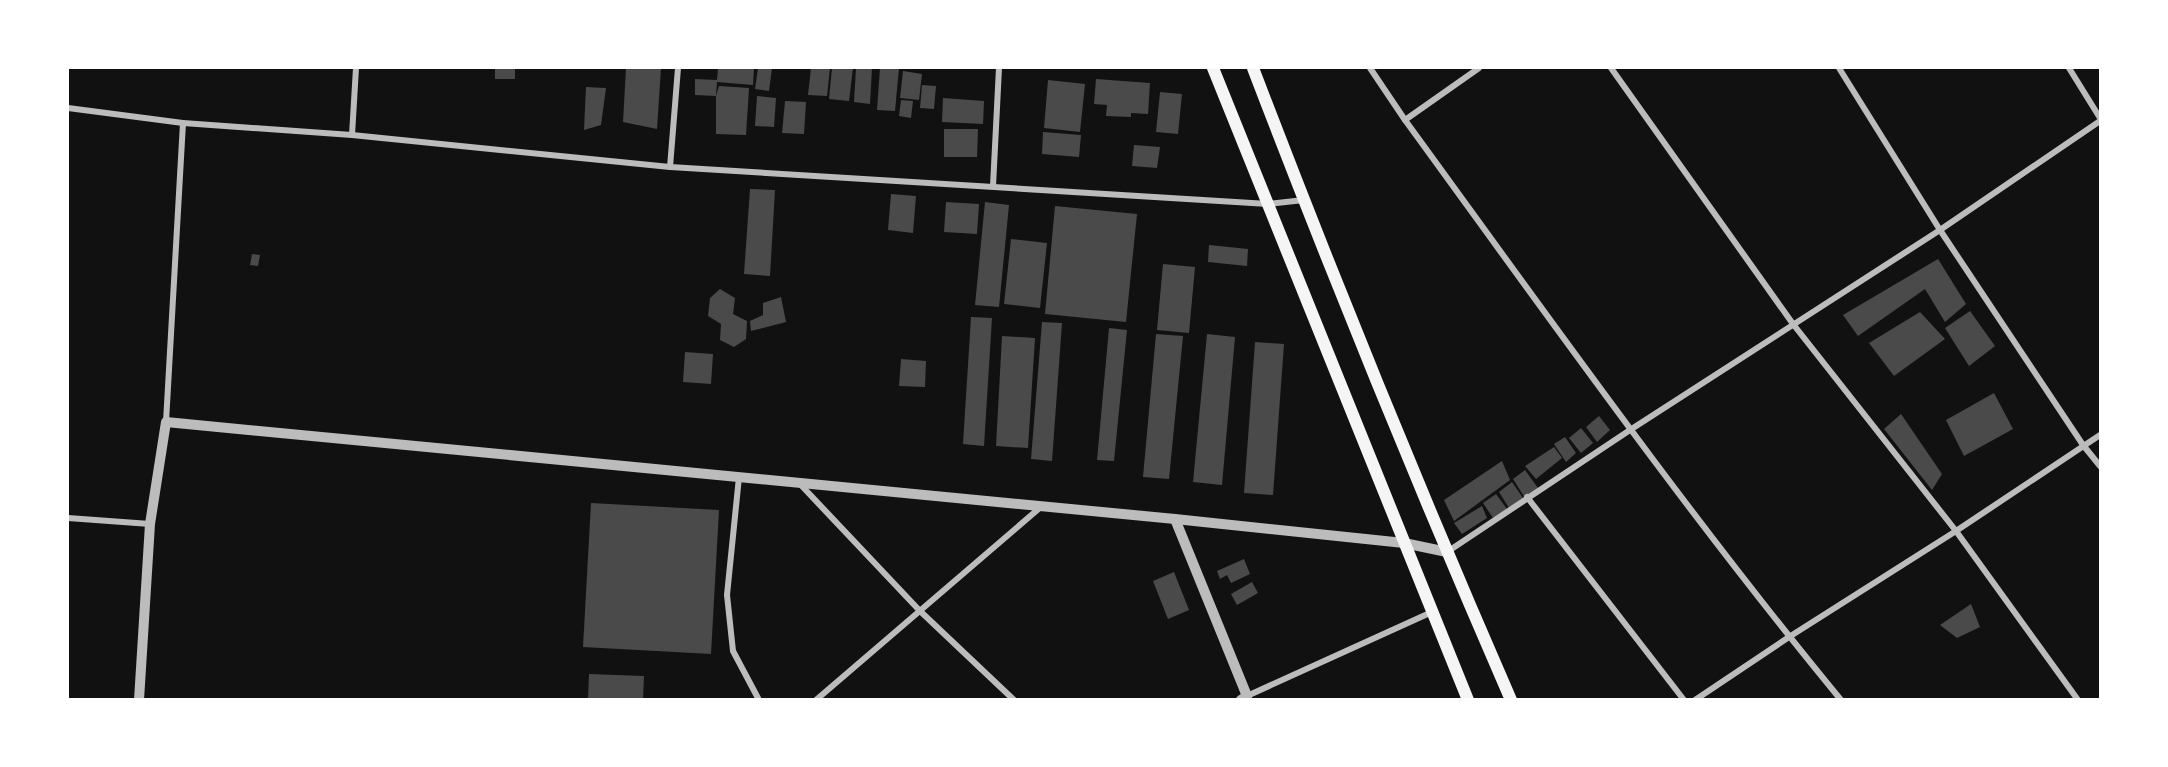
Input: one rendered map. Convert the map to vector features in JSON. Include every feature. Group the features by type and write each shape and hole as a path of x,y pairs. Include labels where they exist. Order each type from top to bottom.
{"main road":[{"path":"1213,68 1468,699"},
{"path":"1252,68 1447,552 1511,699"}],"street":[{"path":"352,135 356,68"},
{"path":"670,167 678,68"},
{"path":"993,186 999,68"},
{"path":"1370,68 1405,120 1630,430 1789,636 1841,699"},
{"path":"1405,120 1479,68"},
{"path":"1611,68 1793,324 1956,531 2078,699"},
{"path":"1839,68 1940,230 2083,445 2100,466"},
{"path":"166,422 1175,519 1404,543 1447,552 1527,497 1940,230 2100,119 2069,68"},
{"path":"68,108 183,123 352,135 670,167 1268,204 1304,200"},
{"path":"139,699 150,524 166,422 183,123"},
{"path":"1695,699 2100,435"},
{"path":"739,477 727,595 733,651 759,699"},
{"path":"798,483 920,611 1014,699"},
{"path":"1527,497 1684,699"},
{"path":"816,699 1043,506"},
{"path":"68,518 150,524"},
{"path":"1175,519 1246,698 1432,612"}],"building":[{"path":"495,68 515,68 515,79 495,79"},
{"path":"626,68 661,68 657,129 623,122"},
{"path":"718,68 754,68 753,85 717,82 716,96 695,95 695,79 717,80"},
{"path":"758,68 772,68 769,91 755,89"},
{"path":"811,68 830,68 827,96 808,95"},
{"path":"832,68 853,68 849,101 829,99"},
{"path":"856,68 872,68 870,104 854,102"},
{"path":"880,68 899,68 895,111 877,110"},
{"path":"903,71 922,74 919,100 900,98"},
{"path":"1096,79 1150,83 1148,114 1131,113 1131,117 1106,116 1107,105 1094,104"},
{"path":"1048,80 1085,84 1080,132 1044,128"},
{"path":"922,85 936,86 934,109 920,108"},
{"path":"719,86 749,88 746,135 716,134 716,96"},
{"path":"586,87 606,88 601,125 584,130"},
{"path":"1160,92 1182,94 1178,134 1156,132"},
{"path":"757,96 776,98 774,127 755,126"},
{"path":"943,98 984,101 983,124 942,122"},
{"path":"901,100 913,101 911,118 899,116"},
{"path":"785,101 806,102 804,134 782,133"},
{"path":"944,129 978,129 977,157 944,157"},
{"path":"1043,132 1081,135 1079,157 1042,154"},
{"path":"1134,145 1160,147 1157,168 1132,166"},
{"path":"750,189 775,190 770,276 744,274"},
{"path":"891,194 916,196 913,233 888,230"},
{"path":"946,202 979,204 977,234 944,232"},
{"path":"985,202 1009,205 999,307 975,305"},
{"path":"1055,206 1137,214 1126,322 1045,314"},
{"path":"1011,239 1047,243 1040,308 1004,304"},
{"path":"1209,245 1248,249 1247,266 1208,262"},
{"path":"252,254 260,255 258,266 250,265"},
{"path":"1938,259 1966,304 1945,322 1925,289 1858,336 1843,315"},
{"path":"1163,264 1195,267 1189,333 1157,330"},
{"path":"720,289 735,298 733,314 747,321 746,339 734,347 720,340 721,324 708,316 710,298"},
{"path":"781,297 786,322 751,331 750,321 763,315 763,303"},
{"path":"1970,311 1995,346 1969,366 1945,328"},
{"path":"1920,312 1945,339 1894,376 1869,343"},
{"path":"971,317 992,318 984,446 963,444"},
{"path":"1042,322 1062,323 1052,461 1031,459"},
{"path":"1109,328 1127,330 1114,461 1097,460"},
{"path":"1156,334 1183,336 1169,479 1143,477"},
{"path":"1207,334 1235,337 1222,485 1193,482"},
{"path":"1002,336 1035,338 1028,448 996,446"},
{"path":"1255,342 1284,344 1273,495 1244,493"},
{"path":"685,352 713,354 711,384 683,382"},
{"path":"901,359 926,361 925,387 899,386"},
{"path":"1994,393 2013,429 1964,456 1946,420"},
{"path":"1901,414 1942,474 1932,490 1884,429"},
{"path":"1599,416 1610,430 1597,442 1586,427"},
{"path":"1581,428 1593,443 1581,453 1569,438"},
{"path":"1565,437 1576,453 1566,462 1554,444"},
{"path":"1554,447 1562,458 1536,479 1525,466"},
{"path":"1502,461 1510,480 1454,521 1444,500"},
{"path":"1525,470 1538,488 1525,498 1513,479"},
{"path":"1512,482 1523,498 1509,508 1499,492"},
{"path":"1496,494 1507,509 1493,518 1483,503"},
{"path":"591,503 719,510 711,654 583,647"},
{"path":"1482,506 1487,518 1462,534 1454,523"},
{"path":"1244,559 1250,574 1231,583 1227,575 1220,579 1217,571"},
{"path":"1174,572 1189,610 1168,619 1153,581"},
{"path":"1252,582 1258,593 1237,605 1231,594"},
{"path":"1971,604 1980,627 1957,638 1940,625"},
{"path":"589,674 644,676 643,700 588,700"}]}
